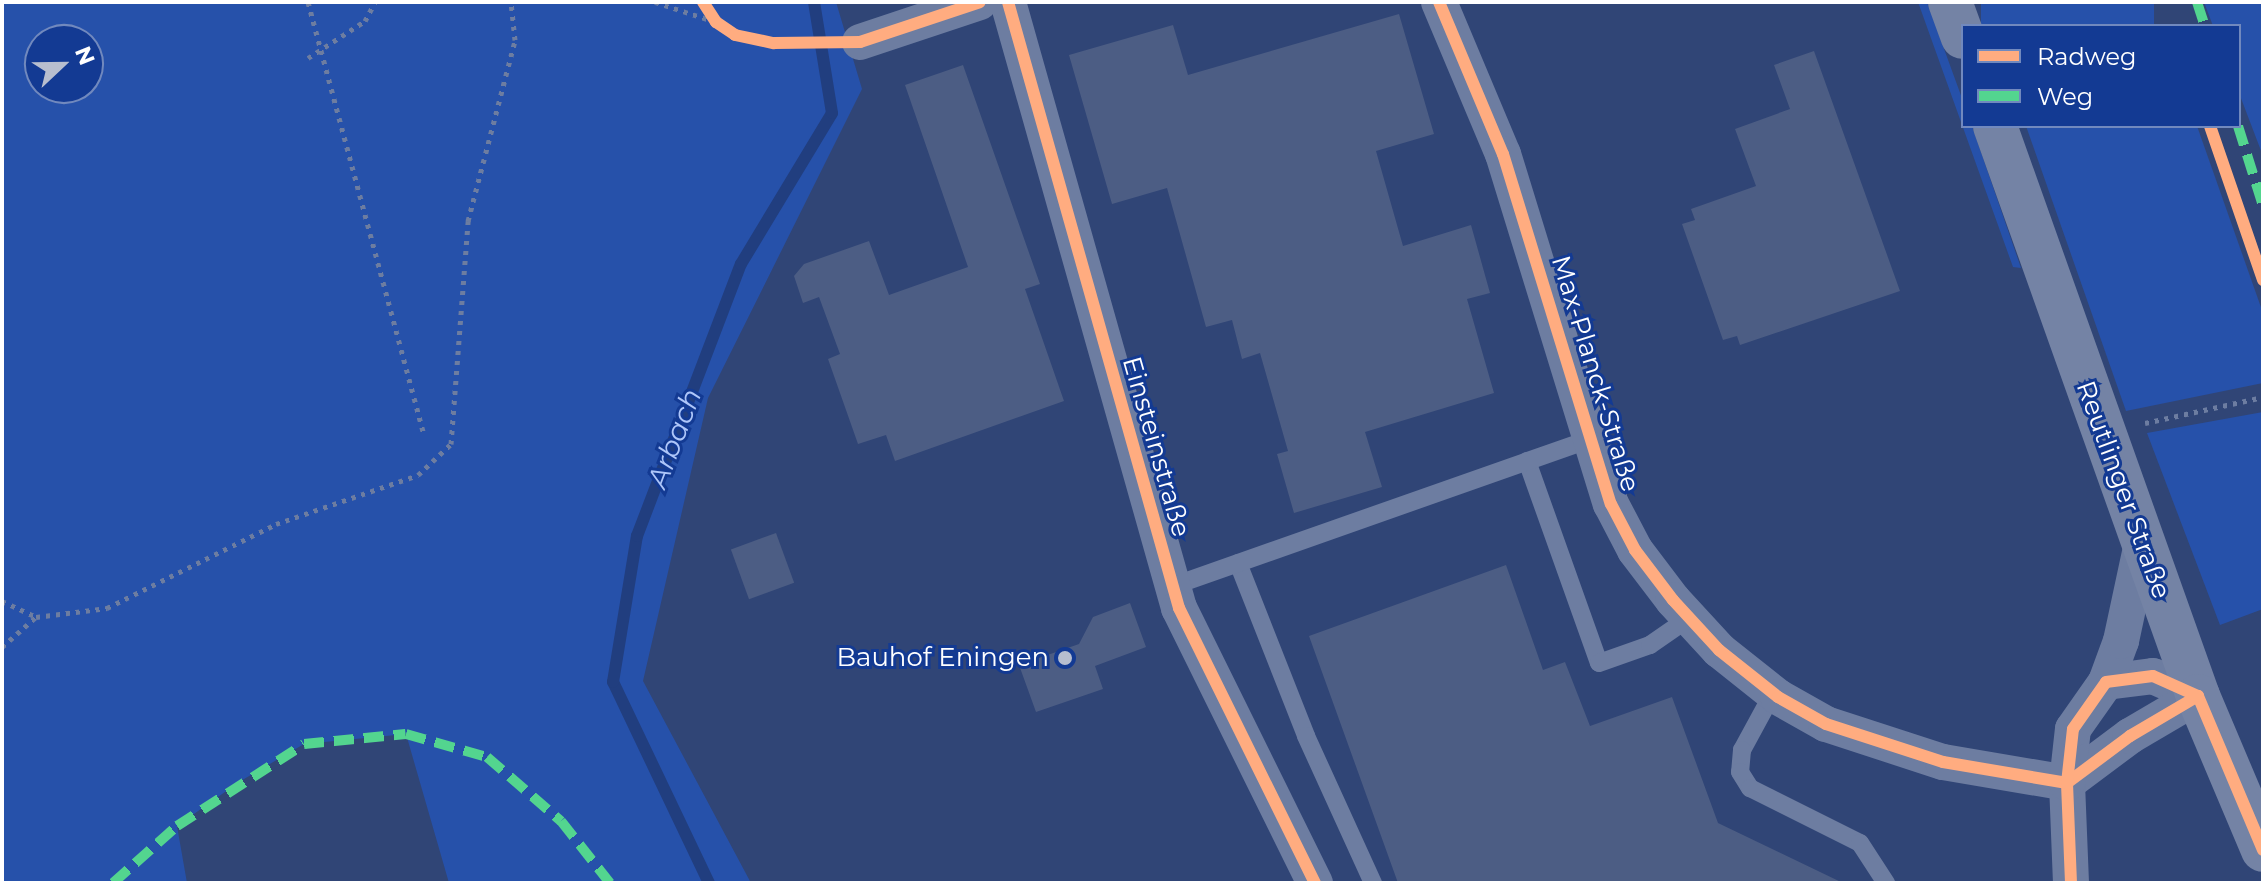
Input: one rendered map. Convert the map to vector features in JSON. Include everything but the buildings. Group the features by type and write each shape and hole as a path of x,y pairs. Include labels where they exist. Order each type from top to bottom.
{"main road":[{"path":"1950,2 1961,32"},
{"name":"Reutlinger Straße","path":"1996,128 2198,696 2263,850"}],"street":[{"path":"860,42 980,2"},
{"name":"Einsteinstraße","path":"1008,2 1179,608 1315,883"},
{"name":"Max-Planck-Straße","path":"1439,2 1503,154 1611,504 1635,550 1689,618 1773,693 1826,724 1882,745 1943,762 2067,783"},
{"path":"2071,883 2067,783 2073,729 2106,682 2121,641 2142,543"},
{"path":"2106,682 2153,676 2198,696"},
{"path":"2067,783 2130,736 2198,696"}],"lane":[{"path":"1173,586 1590,439"},
{"path":"1527,461 1599,663 1650,645 1689,618"},
{"path":"1238,563 1306,736 1373,883"},
{"path":"1773,693 1742,750 1740,772 1750,788 1860,843 1886,883"}],"path":[{"path":"308,2 423,432"},
{"path":"308,58 365,21 375,2"},
{"path":"2,601 36,617 107,608 276,524 418,475 451,444 468,221 515,40 511,2"},
{"path":"655,2 716,22"},
{"path":"774,43 860,42"},
{"path":"2149,423 2263,397"},
{"path":"2,647 36,617"}],"shaded area":[{"path":"2,2 836,2 862,89 708,398 643,681 751,883 449,883 406,734 304,744 239,782 177,826 187,883 2,883"},
{"path":"1918,2 1927,2 1961,96 1961,122"},
{"path":"1981,2 2154,2 2154,24 1981,24"},
{"path":"2204,2 2263,2 2263,156 2241,98 2241,24 2212,24"},
{"path":"1963,128 1973,128 2021,268 2013,267"},
{"path":"2027,128 2198,128 2263,313 2263,383 2126,411"},
{"path":"2263,412 2263,609 2220,625 2147,433"}],"waterway":[{"name":"Arbach","path":"709,883 613,682 637,536 741,264 832,113 814,2"}],"marked path":[{"path":"2197,2 2204,24"},
{"path":"2239,128 2263,206"},
{"path":"113,883 177,826 304,744 406,734 487,757 561,821 610,883"}],"cycle path":[{"path":"703,2 716,22 735,35 774,43 860,42 980,2"},
{"path":"1008,2 1179,608 1315,883"},
{"path":"1439,2 1503,154 1611,504 1635,550 1673,600 1719,650 1778,697 1826,724 1943,762 2067,783"},
{"path":"2211,128 2263,280"},
{"path":"2071,883 2067,783 2073,729 2106,682 2153,676 2198,696"},
{"path":"2198,696 2263,850"},
{"path":"2067,783 2130,736 2198,696"}],"place":[{"name":"Bauhof Eningen","path":"1065,658"}]}
